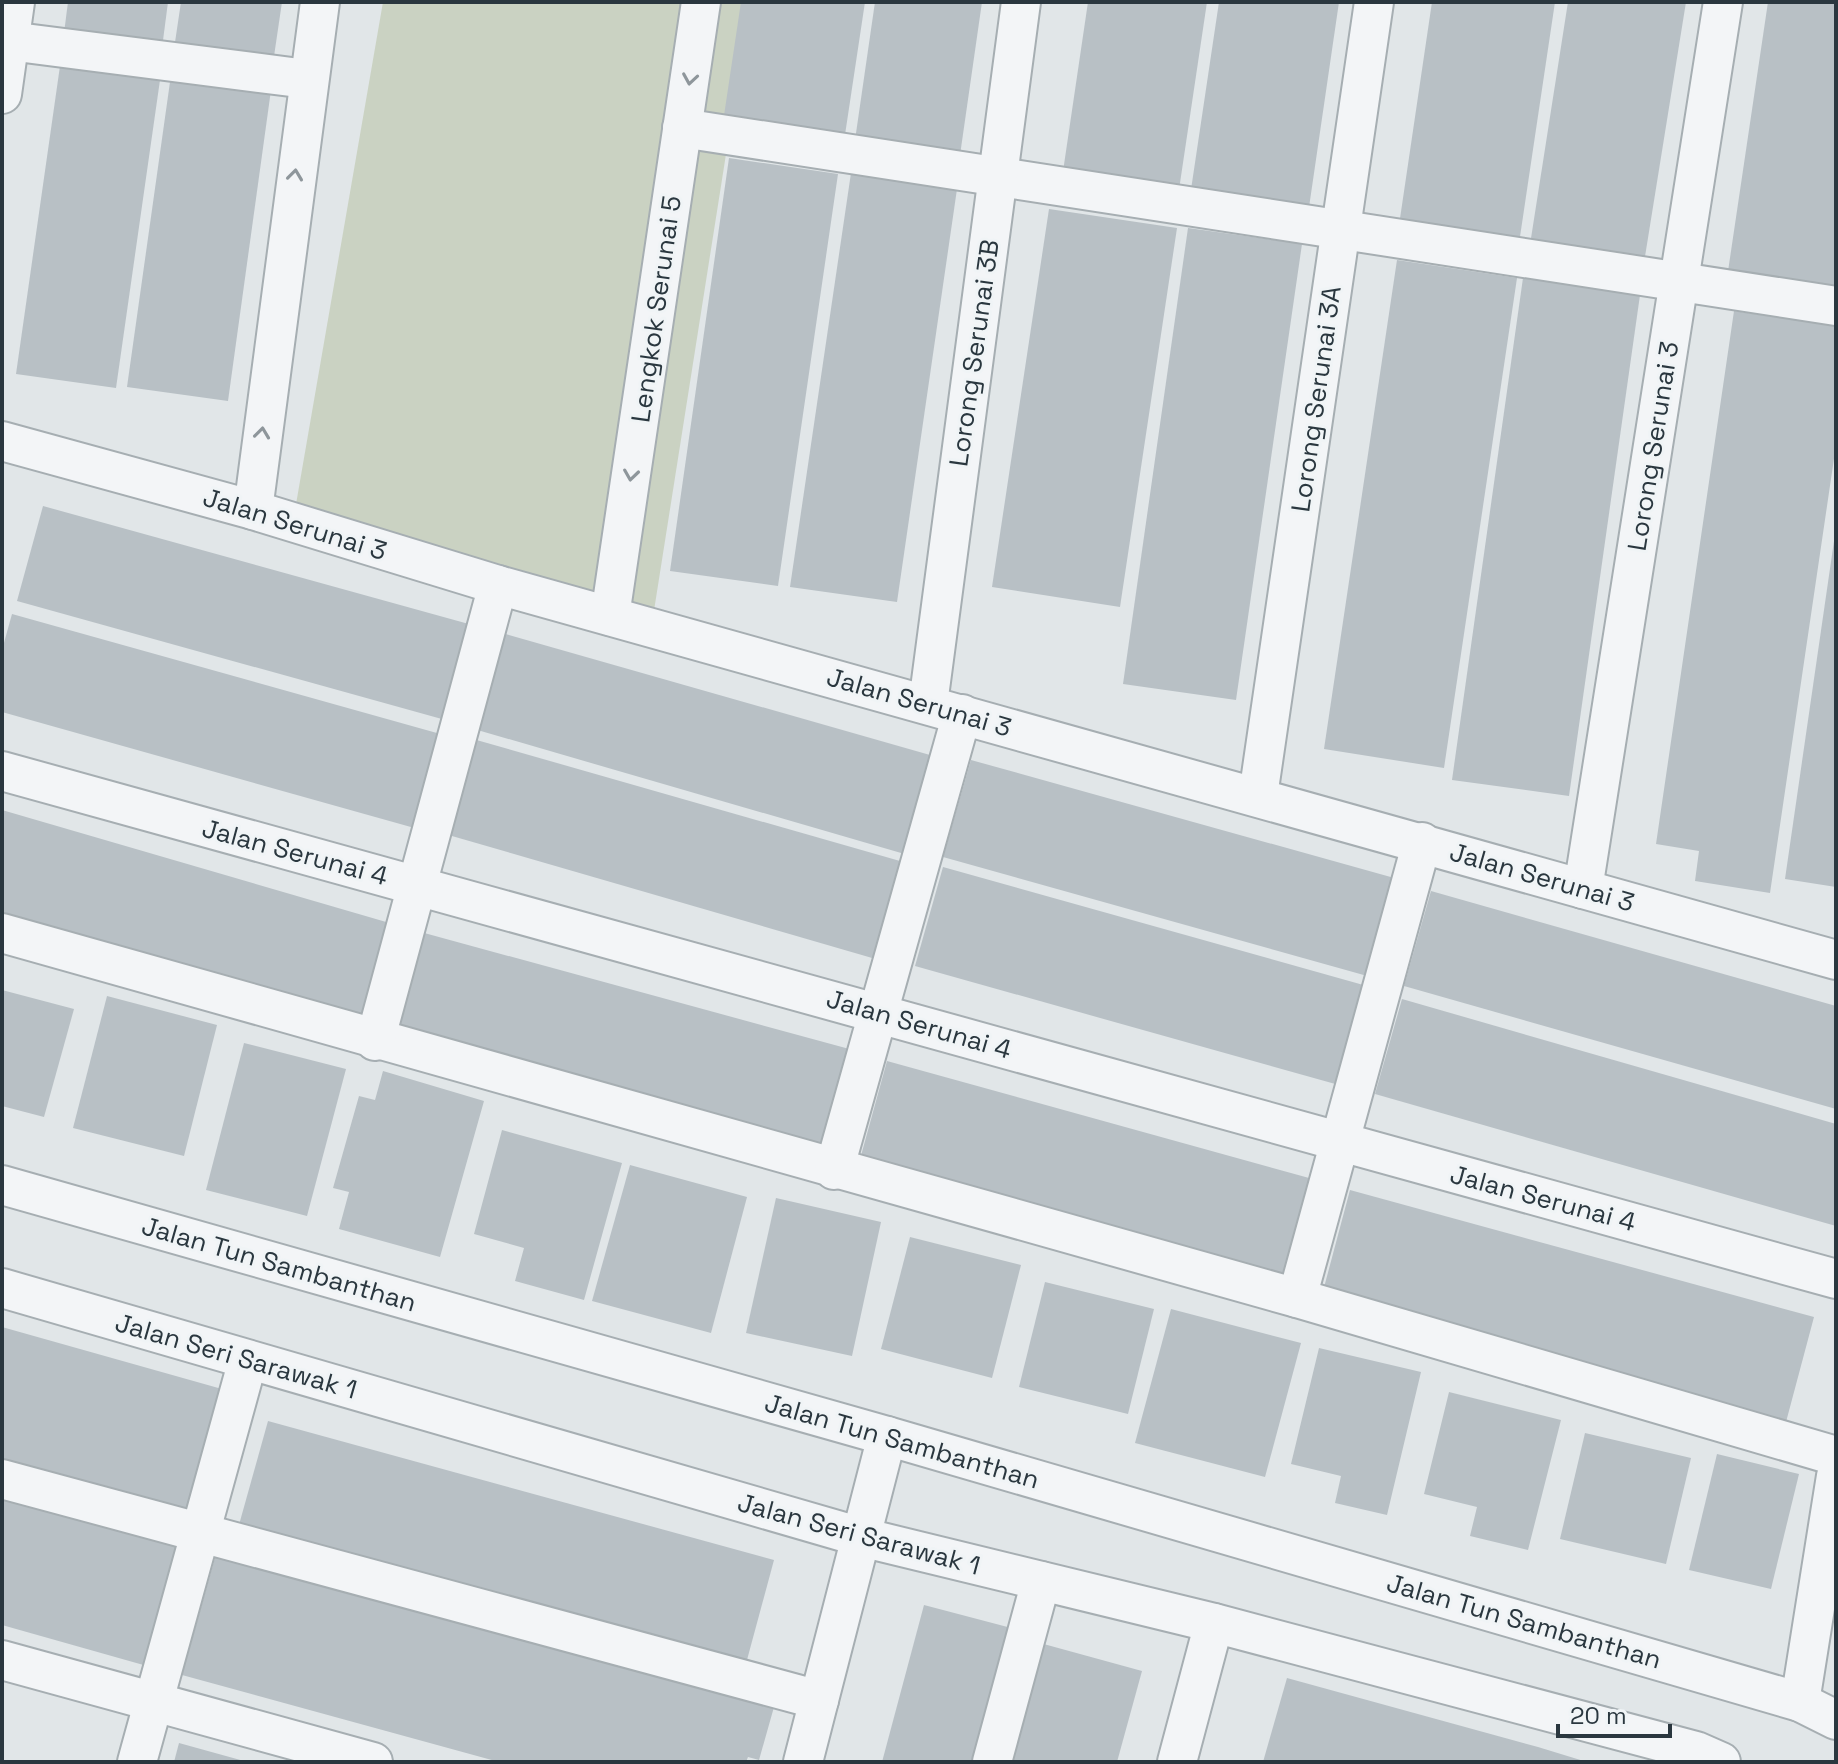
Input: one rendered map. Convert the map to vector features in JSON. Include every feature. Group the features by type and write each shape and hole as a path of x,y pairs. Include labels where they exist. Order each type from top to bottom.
{"street":[{"path":"2,94 15,2"},
{"path":"253,510 307,79 320,2"},
{"name":"Lengkok Serunai 5","path":"610,616 701,2"},
{"name":"Lorong Serunai 3B","path":"834,1170 878,1013 945,709 998,176 1021,2"},
{"name":"Lorong Serunai 3A","path":"1258,796 1374,2"},
{"name":"Lorong Serunai 3","path":"1583,889 1723,2"},
{"path":"9,41 307,79"},
{"path":"682,128 1836,306"},
{"name":"Jalan Serunai 3","path":"2,441 253,510 498,585 1836,960"},
{"path":"375,1041 498,585"},
{"name":"Jalan Serunai 4","path":"2,771 1836,1279"},
{"path":"1297,1298 1422,842"},
{"path":"2,933 375,1041 1297,1298 1836,1456"},
{"name":"Jalan Tun Sambanthan","path":"2,1185 1818,1698 1836,1720"},
{"name":"Jalan Seri Sarawak 1","path":"2,1288 861,1537 1214,1623 1696,1751 1721,1762"},
{"path":"137,1762 248,1360"},
{"path":"803,1762 887,1436"},
{"path":"1818,1698 1836,1476"},
{"path":"2,1479 199,1535 819,1700"},
{"path":"992,1762 1041,1581"},
{"path":"1177,1762 1214,1623"},
{"path":"2,1660 373,1762"}],"green space":[{"path":"383,2 750,2 653,617 295,510"}],"building":[{"path":"68,2 168,2 162,48 64,33"},
{"path":"181,2 282,2 273,63 174,49"},
{"path":"741,2 865,2 843,148 722,129"},
{"path":"875,2 982,2 959,162 854,147"},
{"path":"1088,2 1207,2 1177,203 1061,185"},
{"path":"1219,2 1339,2 1307,221 1189,203"},
{"path":"1432,2 1555,2 1518,250 1398,232"},
{"path":"1568,2 1686,2 1643,269 1529,251"},
{"path":"1768,2 1836,2 1836,294 1727,278"},
{"path":"61,59 161,73 116,388 16,374"},
{"path":"171,75 271,90 228,401 127,387"},
{"path":"729,158 838,174 778,586 670,571"},
{"path":"851,173 957,189 897,602 790,587"},
{"path":"1049,209 1177,228 1120,607 992,587"},
{"path":"1188,228 1302,244 1236,700 1123,684"},
{"path":"1397,260 1517,278 1444,768 1324,749"},
{"path":"1523,278 1640,295 1569,796 1452,780"},
{"path":"1734,311 1836,326 1836,445 1770,893 1695,881 1699,851 1656,844"},
{"path":"43,506 476,626 449,721 17,601"},
{"path":"1836,542 1836,887 1785,879"},
{"path":"12,614 444,735 418,829 2,712 2,650"},
{"path":"502,633 937,757 908,855 474,729"},
{"path":"473,739 907,863 879,960 445,834"},
{"path":"971,760 1405,881 1378,979 943,857"},
{"path":"2,810 393,924 362,1029 2,924"},
{"path":"943,867 1374,988 1346,1087 915,966"},
{"path":"1431,891 1836,1006 1836,1109 1404,986"},
{"path":"417,931 853,1050 825,1155 388,1036"},
{"path":"2,990 74,1009 44,1117 2,1106"},
{"path":"107,996 217,1025 184,1156 73,1128"},
{"path":"1402,999 1836,1124 1836,1226 1375,1094"},
{"path":"244,1043 346,1069 307,1216 206,1190"},
{"path":"887,1061 1320,1181 1292,1283 859,1163"},
{"path":"383,1071 484,1101 440,1257 339,1229 349,1192 333,1188 359,1096 375,1100"},
{"path":"502,1130 622,1163 584,1300 515,1281 524,1248 474,1234"},
{"path":"630,1165 747,1197 711,1333 592,1301"},
{"path":"1350,1190 1814,1317 1786,1422 1322,1295"},
{"path":"776,1198 881,1222 852,1356 746,1333"},
{"path":"910,1237 1021,1265 992,1378 881,1349"},
{"path":"1045,1282 1154,1309 1128,1414 1019,1387"},
{"path":"1171,1309 1301,1343 1265,1477 1135,1443"},
{"path":"2,1327 229,1391 191,1520 2,1466"},
{"path":"1319,1348 1421,1372 1387,1515 1335,1503 1341,1476 1291,1464"},
{"path":"1449,1392 1561,1420 1528,1550 1470,1536 1477,1507 1424,1494"},
{"path":"268,1421 774,1560 744,1671 237,1532"},
{"path":"1585,1433 1691,1458 1666,1564 1560,1539"},
{"path":"1717,1454 1799,1474 1771,1589 1689,1570"},
{"path":"2,1496 181,1547 147,1666 2,1625"},
{"path":"216,1554 774,1707 759,1760 748,1757 746,1762 499,1762 182,1675"},
{"path":"924,1605 1023,1631 988,1762 882,1762"},
{"path":"1040,1643 1142,1671 1117,1762 1008,1762"},
{"path":"1287,1678 1538,1747 1587,1762 1263,1762"},
{"path":"179,1743 244,1761 244,1762 174,1762"}]}
